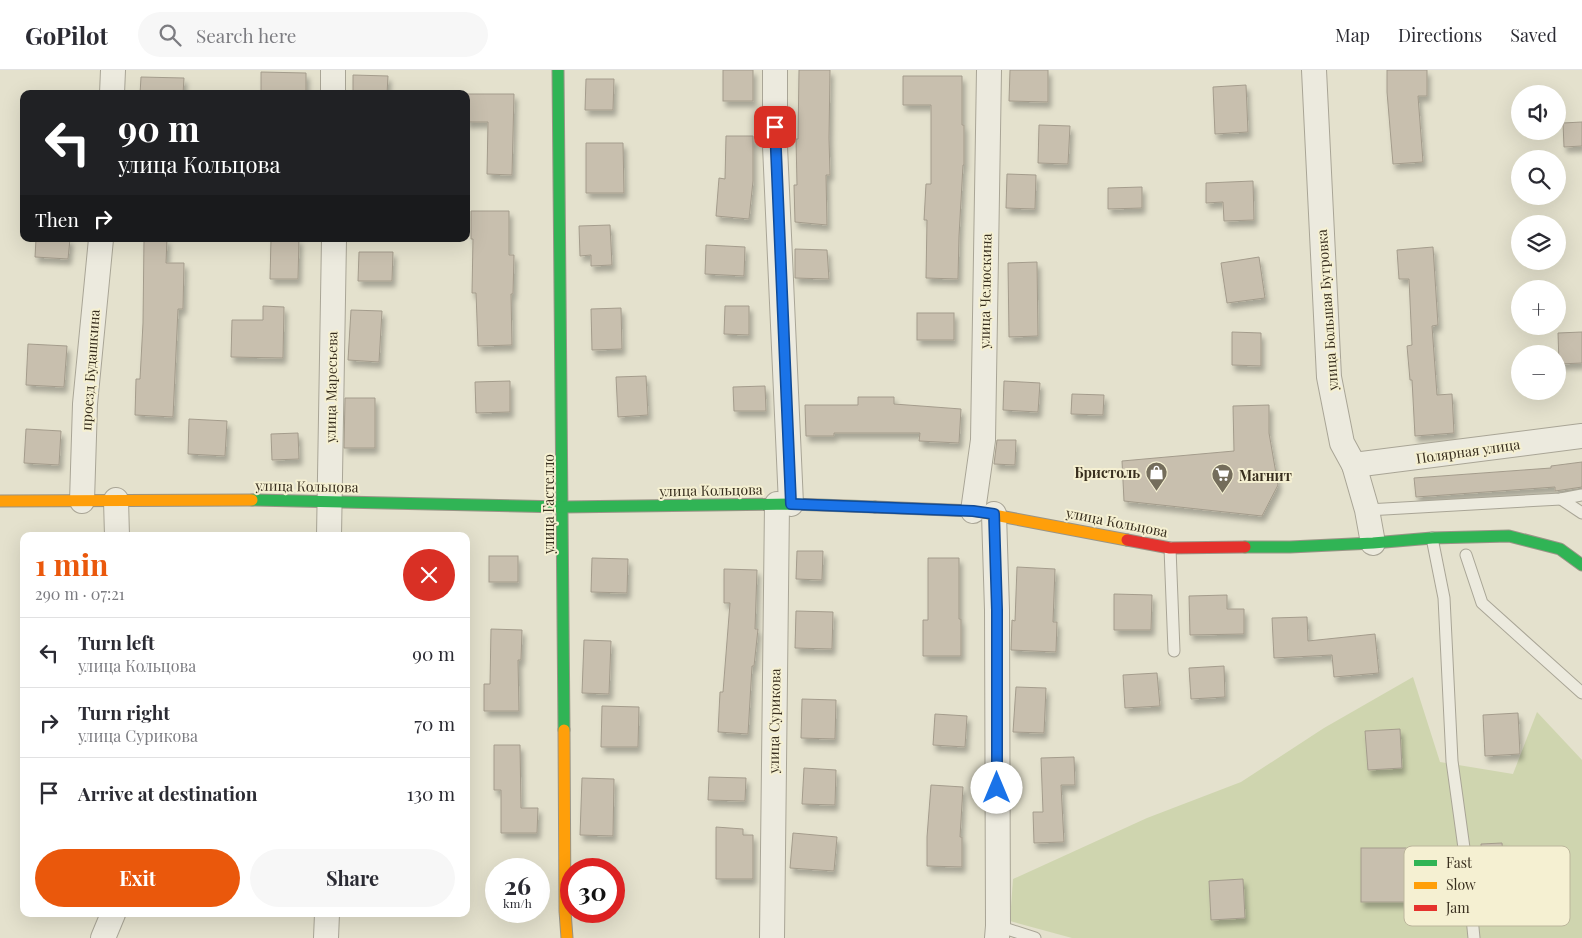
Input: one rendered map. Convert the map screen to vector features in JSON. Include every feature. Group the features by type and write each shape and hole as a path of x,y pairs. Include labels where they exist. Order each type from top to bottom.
{"street":[{"path":"112,90 114,70"},
{"path":"333,70 333,90"},
{"name":"улица Гастелло","path":"558,70 564,507 564,911 567,938"},
{"name":"улица Сурикова","path":"772,938 784,504 775,146 775,70"},
{"name":"улица Челюскина","path":"989,70 983,512 997,610 997,932"},
{"name":"улица Большая Бугровка","path":"1314,70 1329,377 1342,444 1354,466 1367,510 1373,544"},
{"name":"проезд Будашкина","path":"82,500 86,404 101,242"},
{"name":"улица Маресьева","path":"329,532 334,242"},
{"name":"Полярная улица","path":"1354,466 1582,436"},
{"path":"116,500 117,532"},
{"name":"улица Кольцова","path":"0,501 330,501 564,507 784,504 983,512 1170,548 1290,547 1373,544 1432,538 1509,536 1560,549 1582,565"},
{"path":"103,938 112,917"},
{"path":"326,938 327,917"}],"lane":[{"path":"1367,510 1561,499 1582,495"},
{"path":"1561,499 1582,513"},
{"path":"1432,538 1444,598 1452,761 1464,846"},
{"path":"1170,548 1174,651"},
{"path":"1466,555 1482,603 1582,693"},
{"path":"997,932 1035,938"}],"green space":[{"path":"1413,677 1440,762 1513,774 1537,712 1582,760 1582,938 1072,938 1010,921 1013,879 1147,818 1241,782 1324,728"}],"building":[{"path":"723,70 753,70 753,101 723,101"},
{"path":"799,70 830,70 830,175 826,175 827,225 795,222 794,185 797,185 796,139 798,139"},
{"path":"1010,70 1048,70 1048,102 1009,101"},
{"path":"1387,70 1427,70 1427,96 1418,96 1423,162 1393,164"},
{"path":"261,72 306,73 306,90 261,90"},
{"path":"353,75 388,76 387,90 353,90"},
{"path":"903,76 962,76 964,165 958,279 926,278 927,220 924,220 926,184 931,184 931,105 903,105"},
{"path":"141,77 184,78 183,90 140,90"},
{"path":"586,79 614,79 613,110 585,110"},
{"path":"1246,85 1248,132 1215,134 1213,87"},
{"path":"470,94 514,94 512,175 487,174 488,122 470,122"},
{"path":"1582,122 1582,146 1564,147 1566,123"},
{"path":"1039,125 1070,126 1068,164 1038,163"},
{"path":"726,136 753,136 753,181 749,219 716,216 719,178 725,179"},
{"path":"586,143 623,143 624,193 586,193"},
{"path":"1007,174 1036,175 1035,209 1006,208"},
{"path":"1253,181 1254,220 1224,221 1223,202 1206,203 1206,183"},
{"path":"1142,187 1142,208 1108,209 1108,188"},
{"path":"471,211 509,211 509,255 514,255 513,294 511,294 512,345 478,346 476,293 472,293 473,239 471,239"},
{"path":"610,225 612,265 591,266 591,255 580,256 579,226"},
{"path":"36,242 70,242 68,259 35,257"},
{"path":"144,242 167,242 166,263 184,263 183,309 178,309 173,417 135,415 136,379 140,379"},
{"path":"271,242 299,242 298,279 270,279"},
{"path":"706,245 745,247 744,276 705,274"},
{"path":"1433,247 1438,325 1432,326 1437,395 1452,394 1454,433 1415,436 1412,380 1410,380 1407,346 1412,345 1409,279 1399,279 1397,250"},
{"path":"795,249 827,250 829,279 795,278"},
{"path":"359,252 393,252 392,281 358,281"},
{"path":"1259,257 1265,298 1227,303 1221,263"},
{"path":"1037,262 1038,336 1009,337 1008,263"},
{"path":"263,306 284,307 283,358 231,357 232,320 263,320"},
{"path":"725,306 749,306 749,335 724,334"},
{"path":"621,308 622,349 592,350 591,309"},
{"path":"351,310 382,311 379,362 348,360"},
{"path":"917,313 954,313 954,340 917,340"},
{"path":"1232,332 1261,333 1261,366 1232,365"},
{"path":"1582,332 1582,363 1566,364 1566,345 1558,345 1558,335 1566,335 1566,333"},
{"path":"28,344 67,346 64,387 26,385"},
{"path":"646,376 648,415 618,417 616,377"},
{"path":"510,381 510,412 476,413 475,382"},
{"path":"1004,381 1040,383 1038,412 1003,410"},
{"path":"765,386 766,411 734,411 733,387"},
{"path":"1072,394 1104,395 1103,415 1071,414"},
{"path":"858,397 894,397 894,404 961,409 959,443 919,441 920,433 834,433 834,436 806,436 805,405 858,405"},
{"path":"345,398 375,398 375,448 344,448"},
{"path":"1269,405 1269,433 1278,485 1262,516 1124,501 1122,461 1234,451 1233,406"},
{"path":"189,419 227,421 225,456 188,454"},
{"path":"26,429 61,431 59,465 24,463"},
{"path":"298,433 299,459 272,460 271,434"},
{"path":"997,440 1016,440 1015,465 994,464"},
{"path":"1582,462 1582,487 1555,491 1555,487 1416,497 1414,478 1551,468 1551,466"},
{"path":"797,551 823,551 822,580 796,579"},
{"path":"489,556 518,556 518,582 489,582"},
{"path":"592,558 628,559 627,593 591,592"},
{"path":"928,558 959,558 961,656 923,656 923,620 928,620"},
{"path":"1017,567 1055,569 1053,622 1057,622 1056,652 1011,650 1012,620 1015,621"},
{"path":"724,569 757,570 755,629 758,629 754,666 752,666 748,734 718,732 720,692 723,692 730,603 724,603"},
{"path":"1114,594 1152,595 1151,630 1114,630"},
{"path":"1227,595 1227,609 1244,609 1244,634 1190,635 1189,596"},
{"path":"796,611 833,612 832,649 795,648"},
{"path":"1307,617 1308,641 1375,634 1379,673 1334,677 1332,655 1274,658 1272,618"},
{"path":"491,629 522,630 521,660 518,660 519,711 484,711 484,684 490,684"},
{"path":"584,640 611,641 609,694 582,693"},
{"path":"1224,666 1225,697 1191,699 1189,668"},
{"path":"1157,673 1160,706 1125,708 1123,675"},
{"path":"1016,687 1046,688 1044,733 1013,732"},
{"path":"802,699 836,700 835,739 801,738"},
{"path":"602,706 639,707 638,747 601,747"},
{"path":"1518,713 1520,754 1485,756 1483,715"},
{"path":"935,714 967,716 965,747 933,745"},
{"path":"1400,729 1402,768 1368,770 1365,731"},
{"path":"494,745 520,745 521,808 538,808 537,833 501,833 501,790 494,790"},
{"path":"1074,757 1075,785 1061,785 1064,842 1034,843 1033,812 1043,812 1041,758"},
{"path":"804,768 836,770 835,805 802,804"},
{"path":"709,777 746,778 745,801 708,800"},
{"path":"582,778 614,779 613,836 580,835"},
{"path":"931,785 963,787 960,837 962,837 962,867 927,866"},
{"path":"716,827 743,829 743,835 753,835 753,879 716,879"},
{"path":"793,833 837,837 834,871 790,868"},
{"path":"1502,843 1502,846 1481,846 1481,844"},
{"path":"1361,848 1404,848 1404,902 1361,902"},
{"path":"1243,879 1245,918 1211,920 1209,881"}],"traffic: fast":[{"path":"558,70 564,730"},
{"path":"252,500 563,507 791,504 875,507"},
{"path":"1245,547 1290,547 1432,538 1509,536 1560,549 1582,565"}],"traffic: slow":[{"path":"0,501 252,500"},
{"path":"875,507 973,511 1127,540"},
{"path":"564,730 565,911 567,938"}],"traffic: jam":[{"path":"1127,540 1170,548 1245,547"}],"place":[{"name":"Бристоль","path":"1156,491"},
{"name":"Магнит","path":"1223,494"}],"route":[{"path":"775,127 791,504 973,511 994,514 997,610 997,788"}]}
